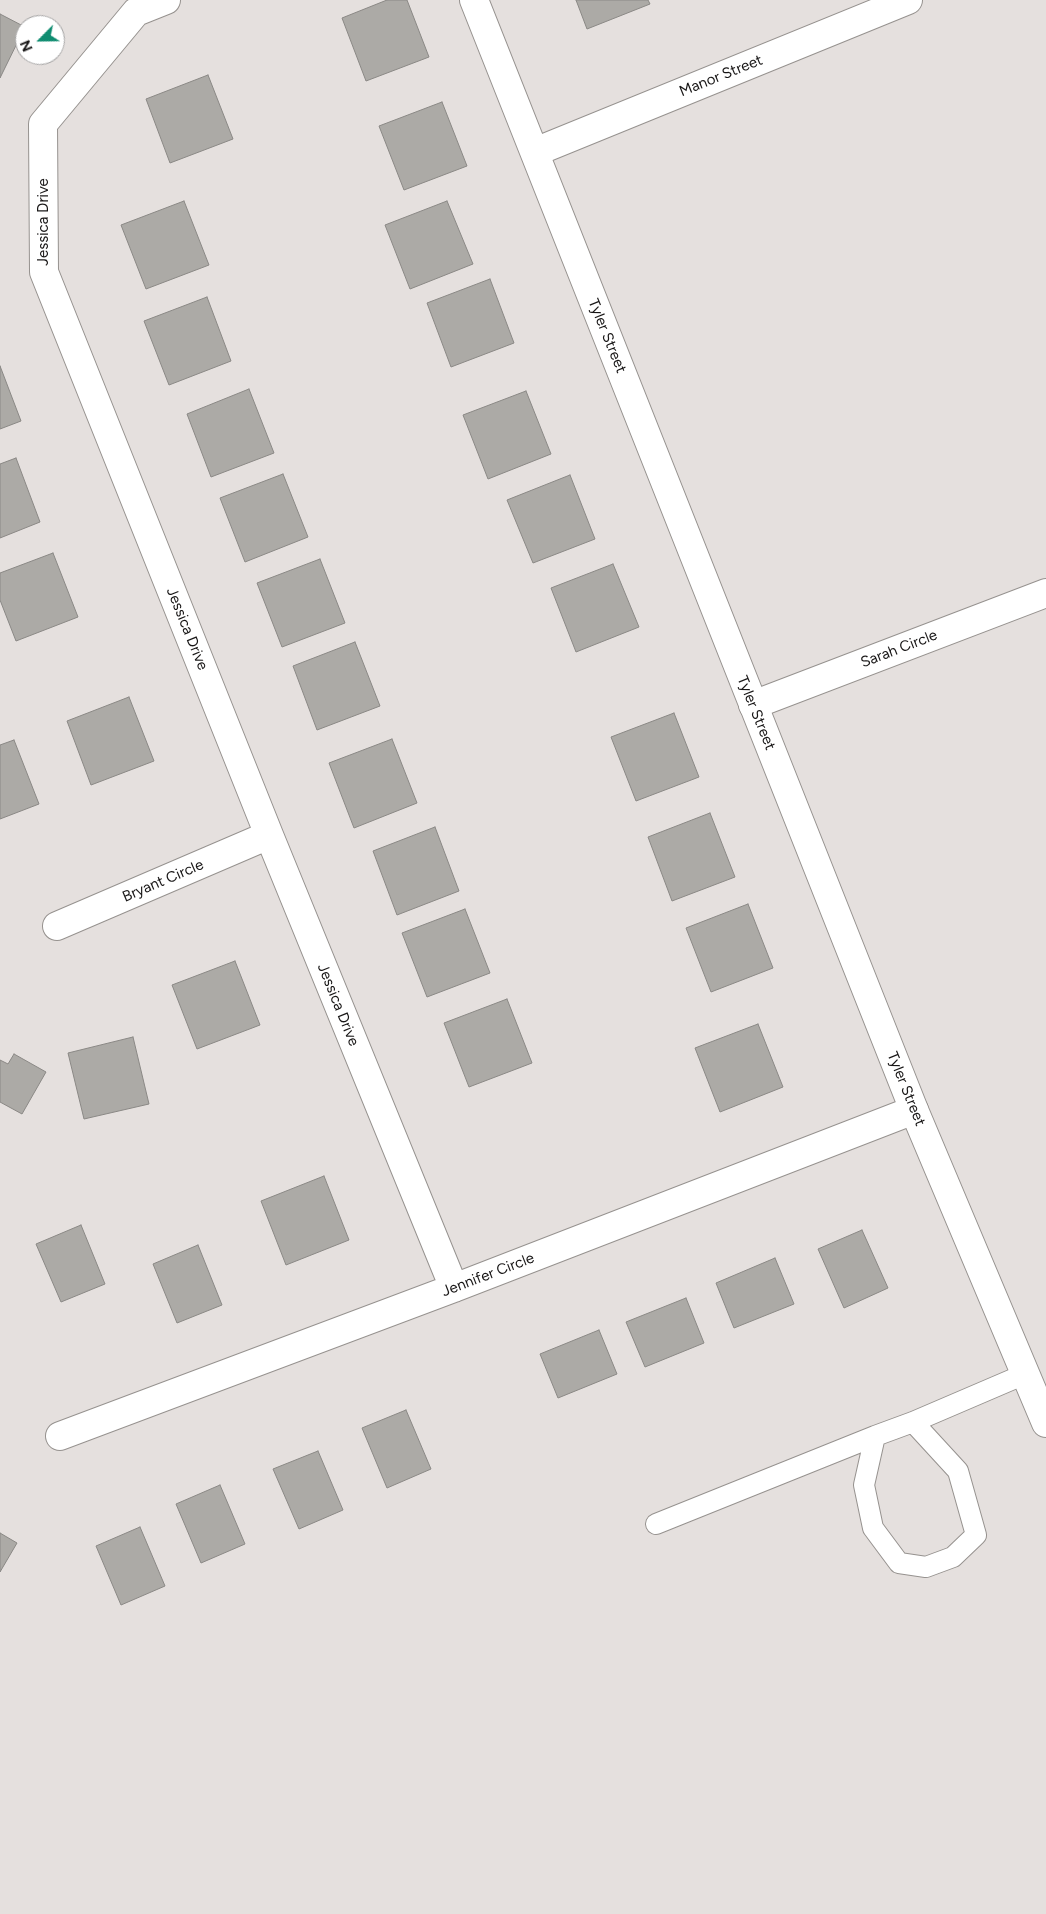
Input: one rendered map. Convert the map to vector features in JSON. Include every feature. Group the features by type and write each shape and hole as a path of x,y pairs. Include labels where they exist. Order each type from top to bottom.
{"street":[{"name":"Jessica Drive","path":"166,0 136,12 43,124 44,272 269,835 454,1288"},
{"name":"Tyler Street","path":"474,0 914,1110 1046,1423"},
{"name":"Manor Street","path":"535,152 908,0"},
{"name":"Sarah Circle","path":"753,705 1046,593"},
{"name":"Bryant Circle","path":"57,926 269,835"},
{"name":"Jennifer Circle","path":"60,1436 454,1288 914,1110"}],"lane":[{"path":"656,1524 913,1422 1025,1374"},
{"path":"875,1436 864,1485 873,1528 899,1563 926,1567 953,1558 976,1535 958,1471 913,1422"}],"building":[{"path":"387,0 407,0 429,57 366,81 342,18"},
{"path":"576,0 648,0 650,4 587,29"},
{"path":"0,14 15,22 15,47 0,78"},
{"path":"208,75 233,139 170,163 146,99"},
{"path":"442,102 467,166 404,190 379,126"},
{"path":"184,201 209,265 146,289 121,225"},
{"path":"447,201 473,264 410,289 385,225"},
{"path":"490,279 514,343 451,367 427,303"},
{"path":"207,297 231,361 169,385 144,321"},
{"path":"0,366 21,421 0,429"},
{"path":"249,389 274,453 211,477 187,414"},
{"path":"526,391 551,454 488,479 463,415"},
{"path":"16,458 40,522 0,538 0,464"},
{"path":"283,474 308,537 245,562 220,498"},
{"path":"570,475 595,539 533,563 507,500"},
{"path":"53,553 78,617 16,641 0,600 0,573"},
{"path":"320,559 345,623 282,647 257,583"},
{"path":"613,564 639,627 576,652 551,588"},
{"path":"355,642 380,706 317,730 293,666"},
{"path":"129,697 154,761 91,785 67,721"},
{"path":"674,713 699,777 636,801 611,737"},
{"path":"392,739 417,803 354,828 329,763"},
{"path":"14,740 39,804 0,819 0,745"},
{"path":"710,813 735,877 672,901 648,837"},
{"path":"435,827 459,891 397,915 373,851"},
{"path":"748,904 773,968 711,992 686,928"},
{"path":"465,909 490,973 427,997 402,933"},
{"path":"235,961 260,1025 197,1049 172,985"},
{"path":"507,999 532,1063 469,1087 444,1023"},
{"path":"758,1024 783,1087 720,1112 695,1048"},
{"path":"133,1037 149,1104 84,1119 68,1053"},
{"path":"14,1054 46,1072 22,1114 0,1102 0,1060 8,1064"},
{"path":"324,1176 349,1240 286,1265 261,1201"},
{"path":"81,1225 105,1284 61,1302 36,1244"},
{"path":"862,1230 888,1288 844,1308 818,1249"},
{"path":"198,1245 222,1305 177,1323 153,1264"},
{"path":"775,1258 794,1304 734,1328 716,1283"},
{"path":"686,1298 704,1343 645,1367 626,1322"},
{"path":"599,1330 617,1374 558,1398 540,1354"},
{"path":"406,1410 431,1469 387,1488 362,1428"},
{"path":"318,1451 343,1510 299,1529 273,1469"},
{"path":"220,1485 245,1544 201,1563 176,1504"},
{"path":"140,1527 165,1586 121,1605 96,1546"},
{"path":"0,1533 17,1543 0,1572"}]}
